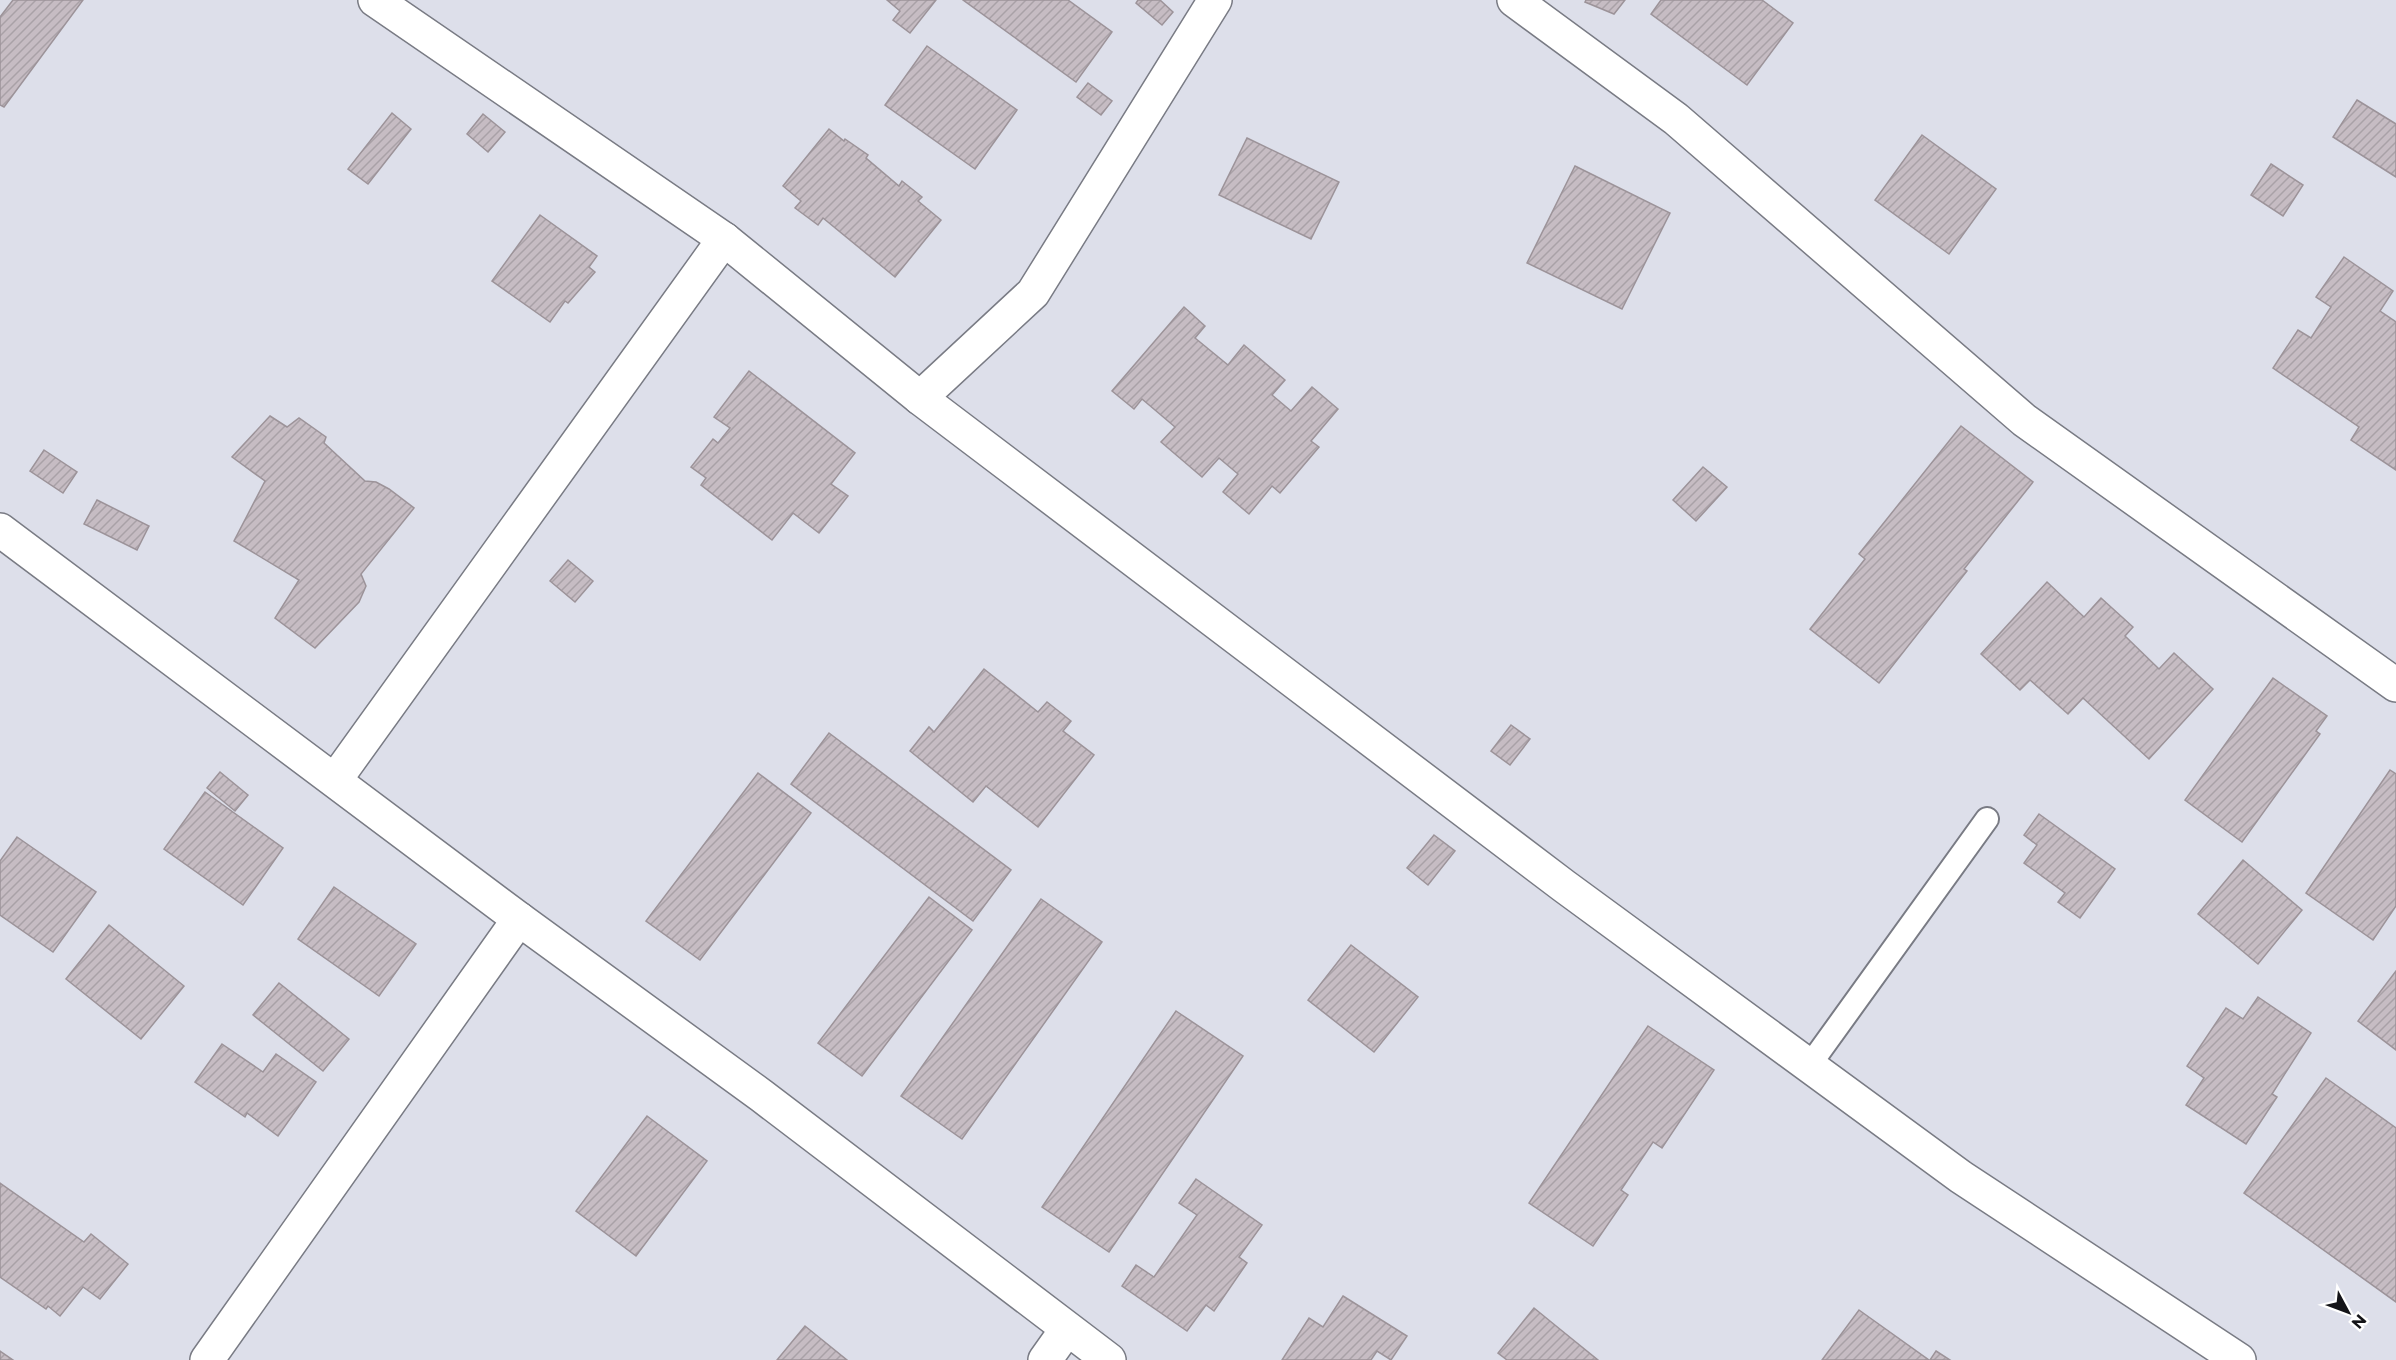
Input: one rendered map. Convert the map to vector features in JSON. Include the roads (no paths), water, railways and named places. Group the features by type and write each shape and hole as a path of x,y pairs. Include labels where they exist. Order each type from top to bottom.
{"street":[{"path":"375,0 724,239 920,398 1564,886 1961,1177 2239,1360"},
{"path":"920,398 1033,293 1215,0"},
{"path":"1514,0 1676,120 2024,420 2396,685"},
{"path":"335,780 724,239"},
{"path":"0,530 519,919 762,1096 1109,1360"},
{"path":"207,1360 519,919"},
{"path":"1045,1360 1067,1329"}],"lane":[{"path":"1809,1066 1988,819"}]}
